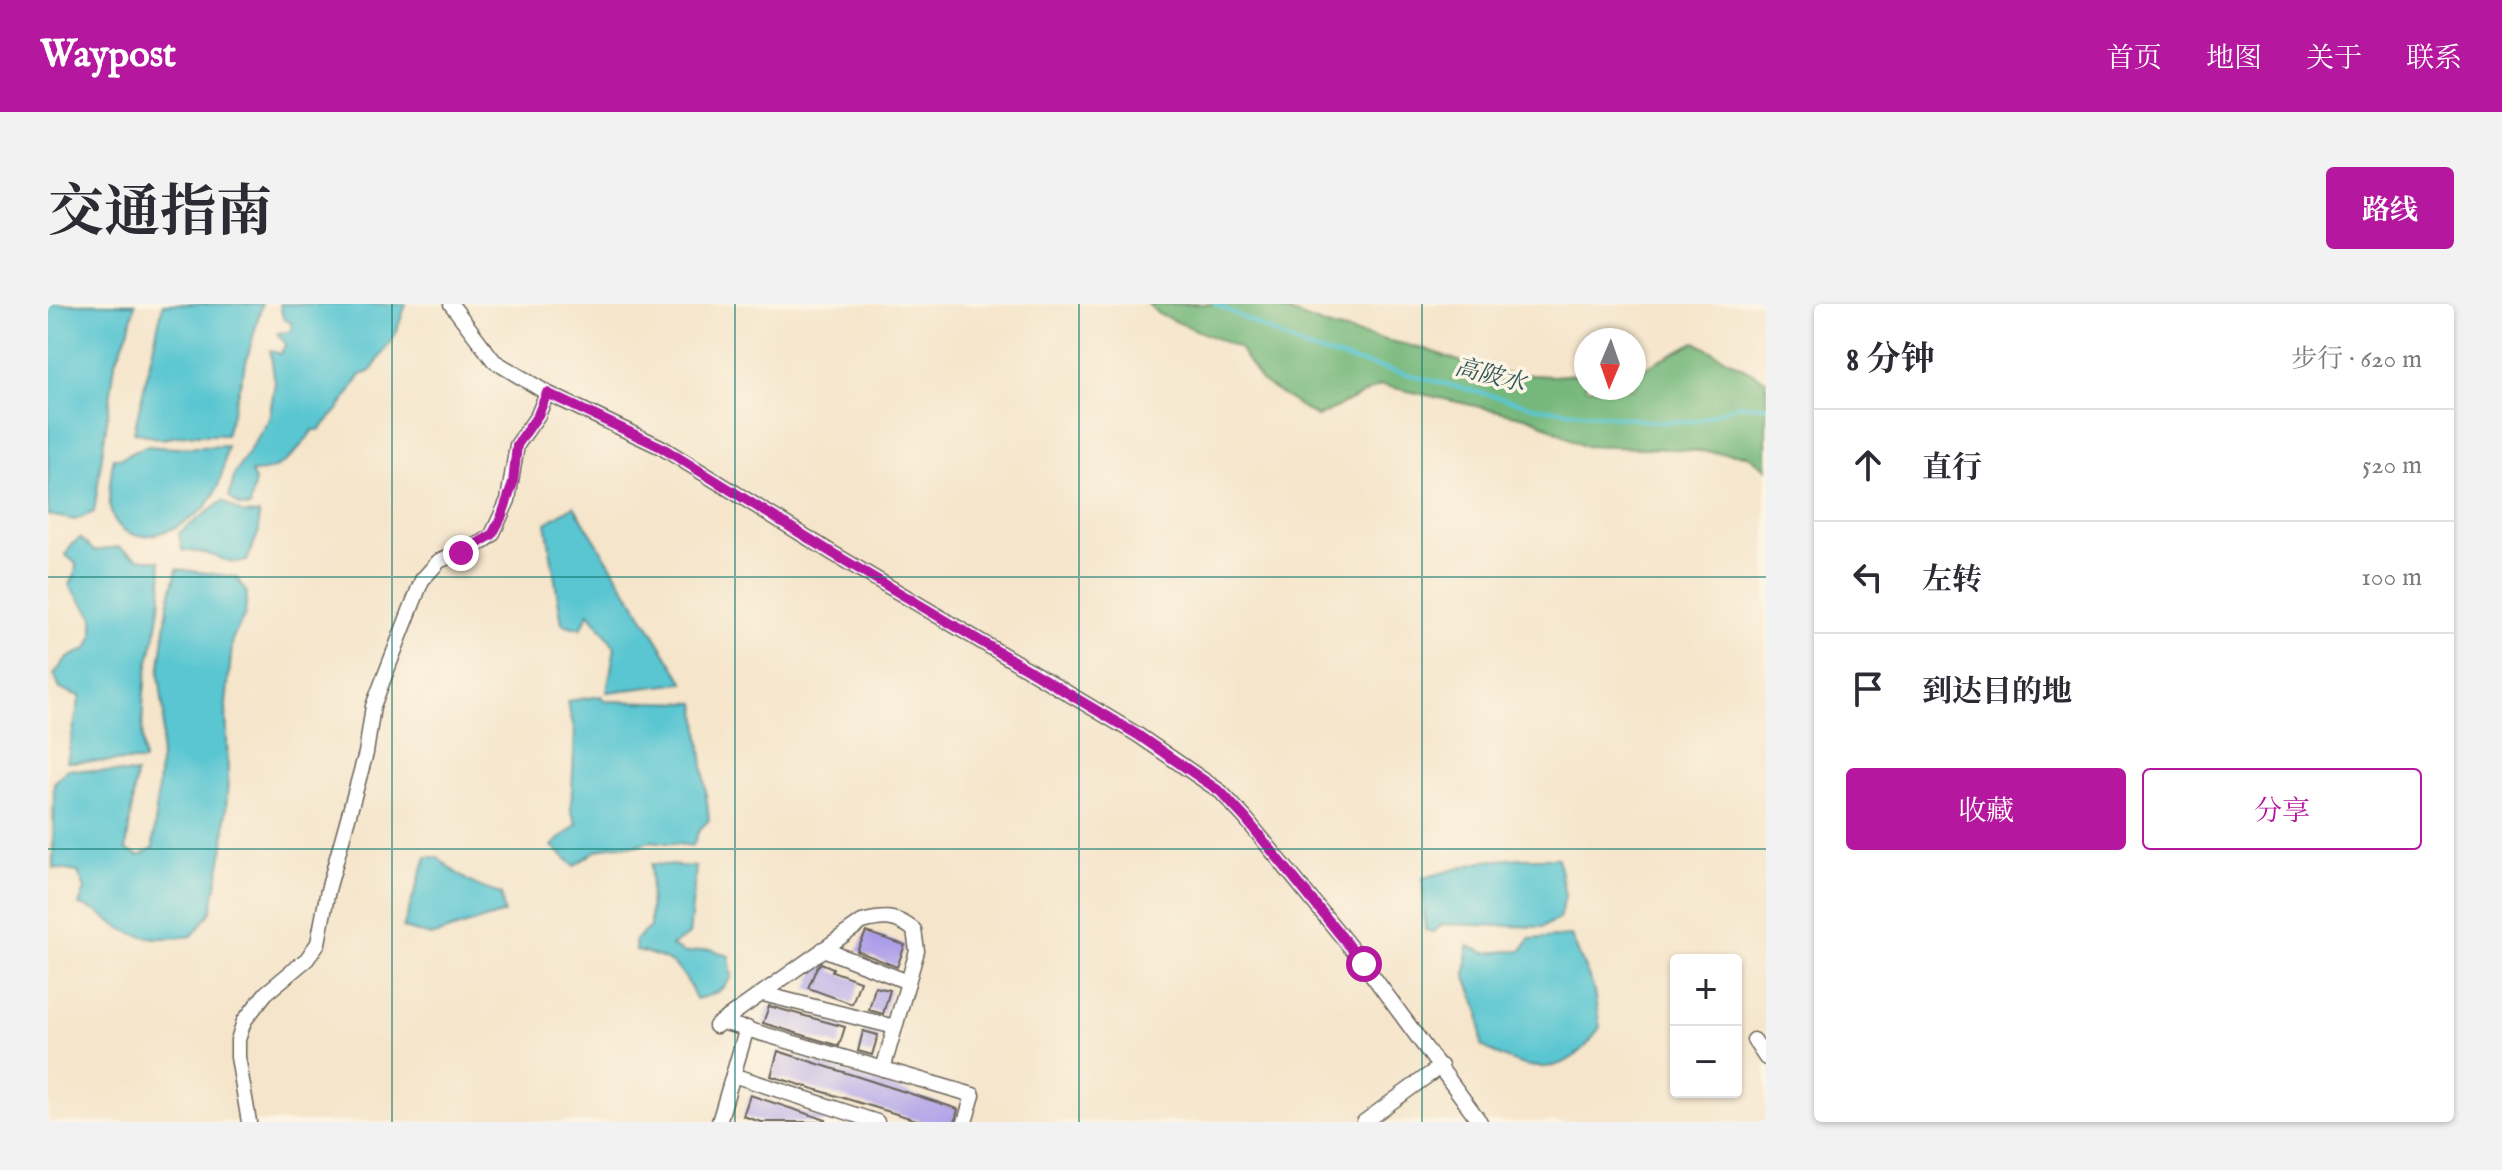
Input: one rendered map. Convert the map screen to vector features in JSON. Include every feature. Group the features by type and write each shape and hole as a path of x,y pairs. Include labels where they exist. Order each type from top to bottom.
{"street":[{"path":"451,304 494,361 547,393 661,447 1138,735 1221,792 1364,964 1480,1122"},
{"path":"249,1122 238,1057 238,1040 244,1021 266,993 307,959 318,943 328,890 366,753 373,706 422,580 439,561 492,535 513,483 517,445 538,415 547,393"},
{"path":"883,1069 917,951 914,930 900,919 882,917 862,922 719,1024 747,1028 883,1069 973,1095 965,1122"},
{"path":"823,949 908,982"},
{"path":"763,994 895,1027"},
{"path":"720,1122 747,1028"},
{"path":"1754,1040 1766,1058"},
{"path":"1364,1122 1441,1066"},
{"path":"733,1075 877,1122"}],"green space":[{"path":"1148,304 1268,304 1333,328 1425,349 1493,373 1574,374 1574,400 1646,400 1646,367 1695,342 1766,380 1766,469 1747,455 1583,446 1534,419 1381,385 1317,417 1261,381 1239,348 1158,314"}],"water":[{"path":"48,304 135,304 115,363 94,512 75,520 48,515"},
{"path":"163,304 262,304 226,435 186,435 161,439 134,432"},
{"path":"280,304 406,304 396,333 371,371 361,375 338,410 319,430 313,430 287,460 271,469 251,472 255,480 250,507 240,506 229,497 235,473 269,420 275,382 270,350 280,354 286,344 277,333 290,332 292,324 283,318"},
{"path":"145,446 227,446 219,484 207,505 170,530 140,535 127,532 117,523 110,508 109,490 113,458 122,458"},
{"path":"223,501 241,513 259,514 259,531 247,561 232,562 182,550 179,533"},
{"path":"574,506 684,683 607,692 615,647 589,613 581,629 562,624 546,523"},
{"path":"80,538 94,551 118,547 138,558 160,561 162,586 144,698 144,761 67,762 80,696 60,689 54,675 66,659 88,648 93,638 93,616 69,585 75,575 76,564 66,555 71,545"},
{"path":"177,569 236,577 247,593 245,615 233,637 226,704 228,776 224,845 211,912 192,936 154,938 126,931 96,911 79,905 85,889 78,872 53,868 54,783 68,769 136,774 126,850 139,856 153,848 164,715 159,674 168,605"},
{"path":"601,696 604,701 696,703 709,820 699,830 693,846 651,841 634,846 614,845 596,851 574,866 552,846 577,824 571,810 575,732 567,701"},
{"path":"426,857 438,857 467,880 501,894 504,913 431,936 403,928"},
{"path":"1558,858 1565,896 1559,919 1542,927 1442,924 1434,932 1425,930 1423,878 1485,861"},
{"path":"651,864 696,867 689,935 671,946 685,953 711,949 729,956 732,977 717,992 696,999 681,971 674,965 636,951 635,940 650,927"},
{"path":"1571,936 1593,987 1600,1027 1588,1044 1561,1064 1546,1067 1515,1062 1482,1046 1479,1011 1466,977 1468,946 1486,953 1522,950 1530,939"}],"building":[{"path":"866,932 905,945 897,967 857,951"},
{"path":"821,963 833,968 832,971 860,981 852,1004 808,988"},
{"path":"875,987 890,990 883,1014 869,1010"},
{"path":"769,1006 845,1027 839,1046 763,1023"},
{"path":"863,1031 878,1035 872,1055 858,1051"},
{"path":"778,1051 958,1109 955,1122 923,1122 771,1076"},
{"path":"750,1095 826,1122 761,1122 743,1116"}],"waterway":[{"name":"高陂水","path":"1215,304 1307,349 1541,408 1658,422 1696,421 1738,405 1766,406"}],"route":[{"path":"461,553 492,535 513,483 517,445 538,415 547,393 661,447 1138,735 1221,792 1364,964"}]}
